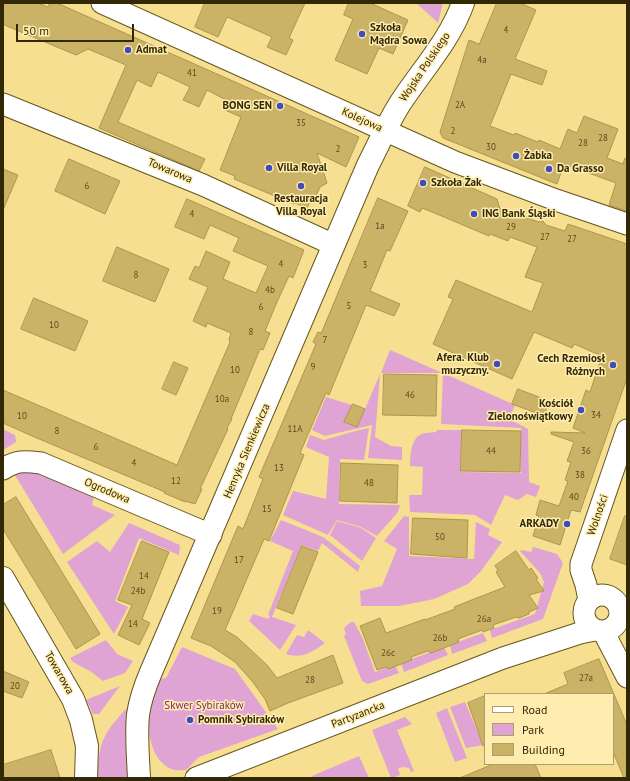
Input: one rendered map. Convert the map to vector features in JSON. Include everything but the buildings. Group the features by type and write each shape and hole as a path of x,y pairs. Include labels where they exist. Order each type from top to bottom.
{"main road":[{"name":"Wojska Polskiego","path":"385,131 400,103 441,47 458,18 463,3"},
{"name":"Henryka Sienkiewicza","path":"139,778 137,736 138,715 144,690 368,165 385,131"},
{"name":"Towarowa","path":"3,578 73,698 81,720 87,746 86,778"}],"street":[{"name":"Kolejowa","path":"102,3 455,162 556,200 627,224"},
{"name":"Towarowa","path":"3,104 203,185 334,245"},
{"name":"Wolności","path":"627,430 581,564 581,570 586,585 586,622 615,616 627,677"},
{"name":"Ogrodowa","path":"3,469 13,463 27,461 42,463 211,535"},
{"path":"586,606 599,594 605,594 615,616 627,659"},
{"name":"Partyzancka","path":"520,652 571,622 586,606"},
{"name":"Partyzancka","path":"196,778 520,652 580,632 615,616"}],"green space":[{"path":"416,3 443,3 438,23 435,20"},
{"path":"390,350 438,371 441,373 381,373"},
{"path":"443,373 515,405 509,419 528,429 529,482 540,486 536,497 527,494 518,500 505,495 491,525 475,515 410,512 409,495 422,495 423,467 410,466 413,443 421,434 436,432 437,430 461,430 461,472 521,473 521,428 441,424"},
{"path":"380,374 375,437 391,446 402,447 402,460 368,458 372,425 325,436 312,430 326,397 365,409"},
{"path":"369,428 364,460 340,459 339,504 400,505 398,512 377,536 361,527 337,520 328,535 283,515 293,491 326,499 329,457 306,447 310,435 324,440"},
{"path":"3,429 15,435 16,442 3,450"},
{"path":"26,469 94,497 92,505 115,515 63,554 13,472"},
{"path":"404,516 409,517 409,556 474,559 476,522 490,529 488,535 502,542 481,571 468,584 434,599 399,606 361,606 360,591 382,586 397,549 384,541"},
{"path":"281,520 323,537 360,566 358,572 322,543 318,551 302,545 272,617 296,625 280,650 249,621 253,614 268,619 270,616 268,615 293,551 270,541"},
{"path":"337,521 361,528 376,538 362,561 330,535"},
{"path":"129,523 180,545 179,555 139,538 115,601 128,607 114,634 67,562 97,541 110,552"},
{"path":"533,547 557,554 563,563 543,619 492,638 490,630 535,614 544,582 540,573 520,551 531,552"},
{"path":"351,622 354,622 363,639 375,672 395,665 399,673 368,684 362,681 344,636 346,634 344,628"},
{"path":"308,630 325,643 307,654 297,656 286,654 297,635 304,637"},
{"path":"483,633 487,641 452,654 450,645"},
{"path":"106,640 117,654 133,661 125,673 103,681 90,671 73,662 70,658"},
{"name":"Skwer Sybiraków","path":"182,647 235,669 278,729 199,757 186,770 173,770 163,764 157,757 150,740 149,711 159,679 166,678"},
{"path":"444,647 448,655 404,672 401,663"},
{"path":"120,686 99,714 93,714 86,700"},
{"path":"465,702 483,745 466,748 450,707"},
{"path":"132,705 131,778 98,778 99,753 104,739 112,725 124,711"},
{"path":"447,708 467,758 455,762 436,713"},
{"path":"405,717 412,724 397,730 414,771 411,772 409,768 398,768 400,775 391,778 372,730"},
{"path":"359,756 369,778 313,778 312,776"}],"place":[{"name":"Szkoła Mądra Sowa","path":"362,34"},
{"name":"Admat","path":"128,50"},
{"name":"BONG SEN","path":"280,106"},
{"name":"Żabka","path":"516,156"},
{"name":"Villa Royal","path":"269,168"},
{"name":"Da Grasso","path":"549,169"},
{"name":"Szkoła Żak","path":"423,183"},
{"name":"Restauracja Villa Royal","path":"301,186"},
{"name":"ING Bank Śląski","path":"474,214"},
{"name":"Afera. Klub muzyczny.","path":"497,364"},
{"name":"Cech Rzemiosł Różnych","path":"613,365"},
{"name":"Kościół Zielonoświątkowy","path":"581,410"},
{"name":"ARKADY","path":"567,524"},
{"name":"Pomnik Sybiraków","path":"190,720"}]}
